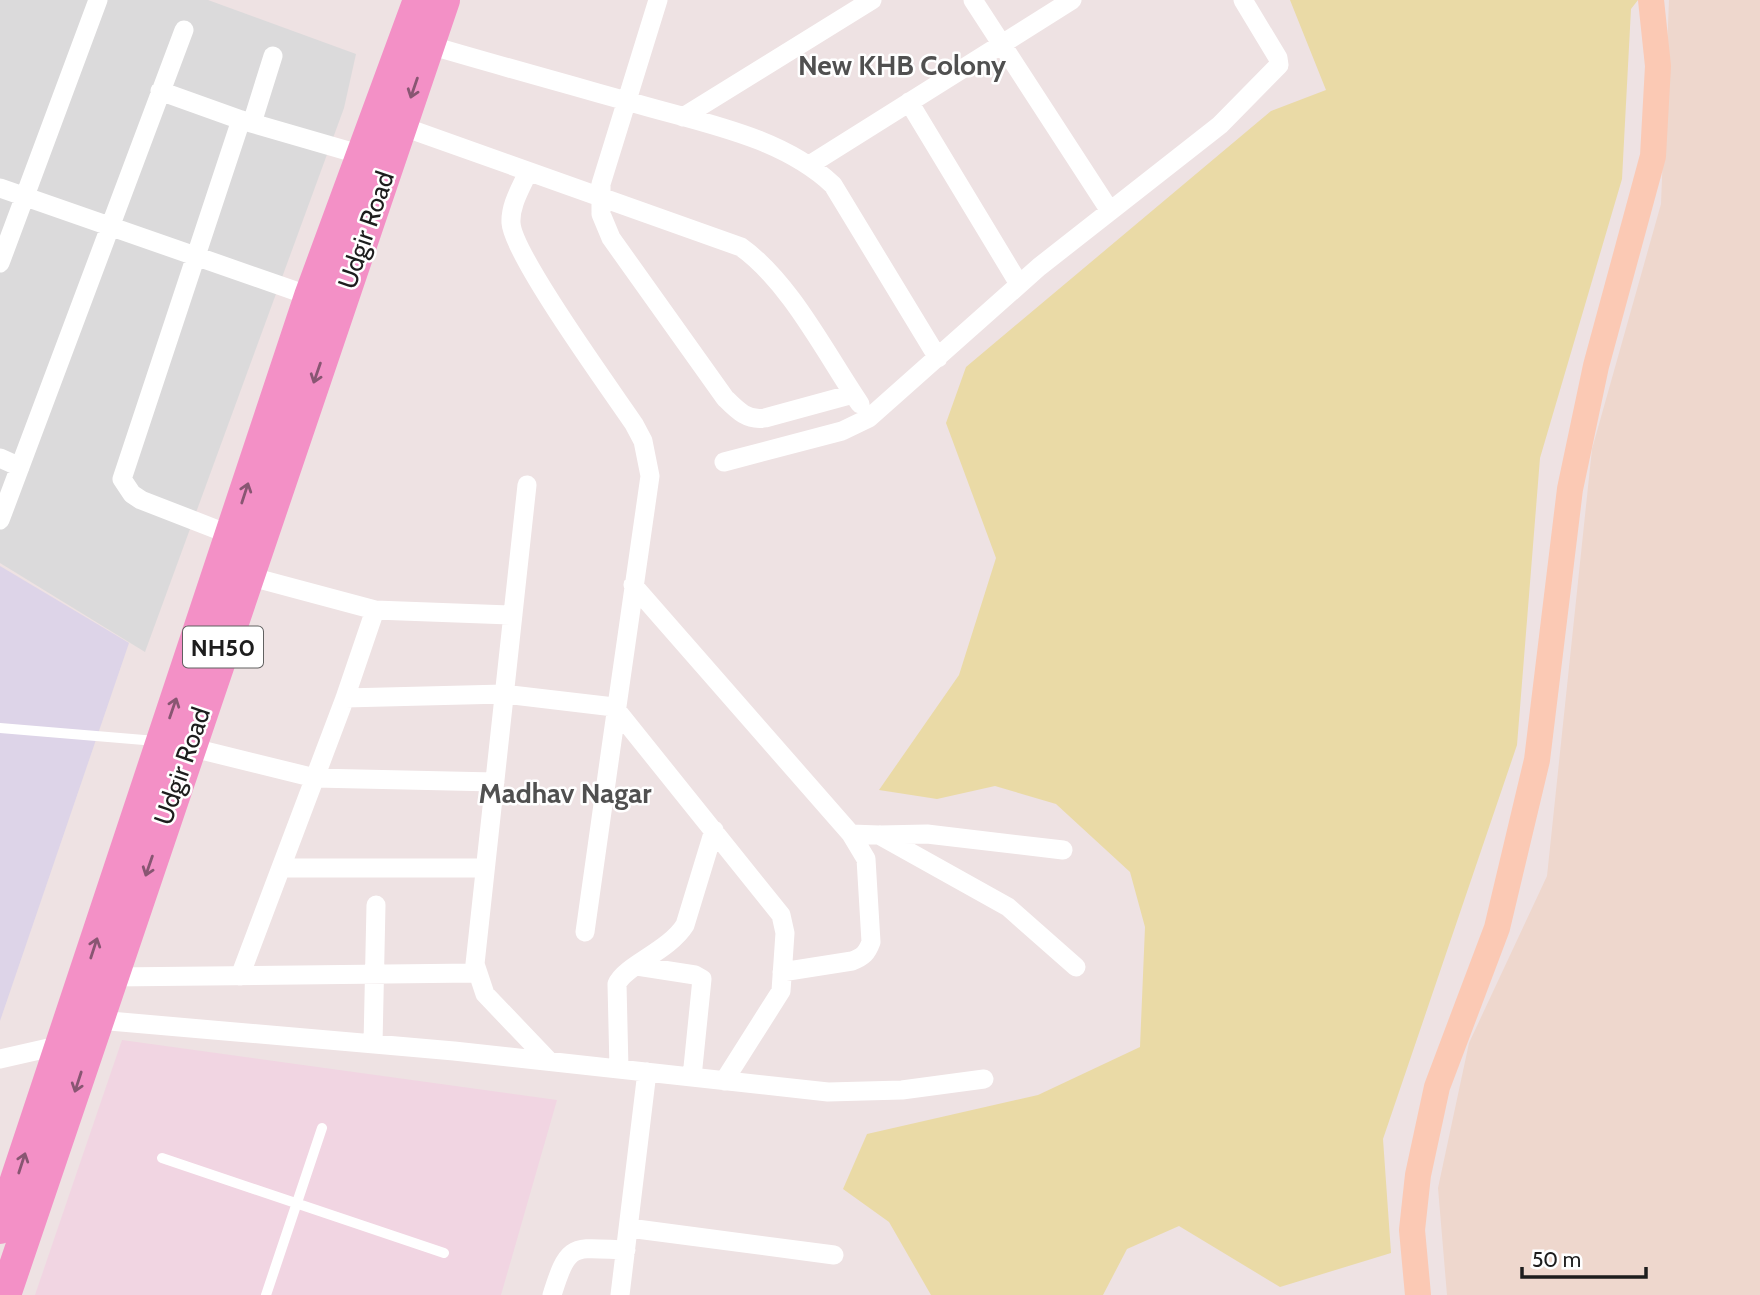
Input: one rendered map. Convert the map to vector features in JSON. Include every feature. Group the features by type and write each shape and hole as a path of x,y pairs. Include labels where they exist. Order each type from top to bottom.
{"highway":[{"name":"Udgir Road","path":"0,1228 83,1035 112,976 231,535 310,296 419,0"},
{"name":"Udgir Road","path":"5,1295 83,1035 175,744 248,576 444,0"}],"main road":[{"path":"1418,1295 1412,1230 1418,1175 1437,1087 1497,928 1537,760 1570,489 1596,366 1653,156 1658,66 1651,0"}],"street":[{"path":"0,263 98,0"},
{"path":"658,0 598,198 601,215 611,238 725,398 741,413 749,418 765,418 853,394"},
{"path":"972,0 1110,211"},
{"path":"811,164 1072,0"},
{"path":"724,462 842,431 869,418 1019,284 1220,125 1276,70 1278,58 1243,0"},
{"path":"682,117 861,3"},
{"path":"0,520 184,30"},
{"path":"429,45 728,130 811,164 833,185 938,358"},
{"path":"231,535 141,500 132,494 122,479 194,257 273,56"},
{"path":"160,92 247,122 362,155"},
{"path":"909,102 1019,284"},
{"path":"401,126 741,247 759,260 780,285 869,418"},
{"path":"528,172 513,206 511,224 516,238 539,280 643,442 650,476 614,707 612,747 585,932"},
{"path":"0,188 310,296 334,322"},
{"path":"0,458 20,467"},
{"path":"527,485 475,973 485,994 549,1061"},
{"path":"248,576 375,610 513,615"},
{"path":"634,585 851,834 866,859 872,942 868,950 852,961 782,972"},
{"path":"240,976 345,698 375,610"},
{"path":"345,698 504,694 614,707 781,915 785,933 781,990 724,1081"},
{"path":"175,744 315,778 495,782"},
{"path":"619,1069 617,984 623,975 677,938 685,925 714,830"},
{"path":"851,834 927,834 1063,850"},
{"path":"879,835 1008,907 1076,967"},
{"path":"282,868 485,868"},
{"path":"373,1044 376,905"},
{"path":"637,966 695,975 702,979 692,1077"},
{"path":"112,976 374,976 475,973"},
{"path":"0,1059 83,1035 373,1044 828,1092 902,1090 984,1079"},
{"path":"620,1295 647,1072"},
{"path":"629,1228 834,1255"},
{"path":"552,1295 563,1260 576,1250 626,1250"}],"lane":[{"path":"0,728 175,744"},
{"path":"266,1295 322,1128"},
{"path":"162,1157 444,1253"}],"shaded area":[{"path":"0,0 208,0 356,54 344,108 145,652 0,563"},
{"path":"1290,0 1638,0 1631,9 1622,179 1540,458 1517,745 1383,1139 1391,1253 1280,1287 1179,1226 1127,1249 1103,1295 931,1295 889,1222 843,1189 867,1134 1038,1095 1140,1047 1145,927 1130,872 1056,804 995,786 937,799 879,790 959,675 996,558 946,423 966,367 1271,111 1326,90"},
{"path":"1669,0 1760,0 1760,1295 1447,1295 1438,1188 1469,1043 1547,876 1592,449 1661,204"},
{"path":"0,566 129,643 0,1021"},
{"path":"122,1040 557,1100 501,1295 35,1295"}],"district":[{"name":"New KHB Colony","path":"902,65"},
{"name":"Madhav Nagar","path":"565,793"}]}
